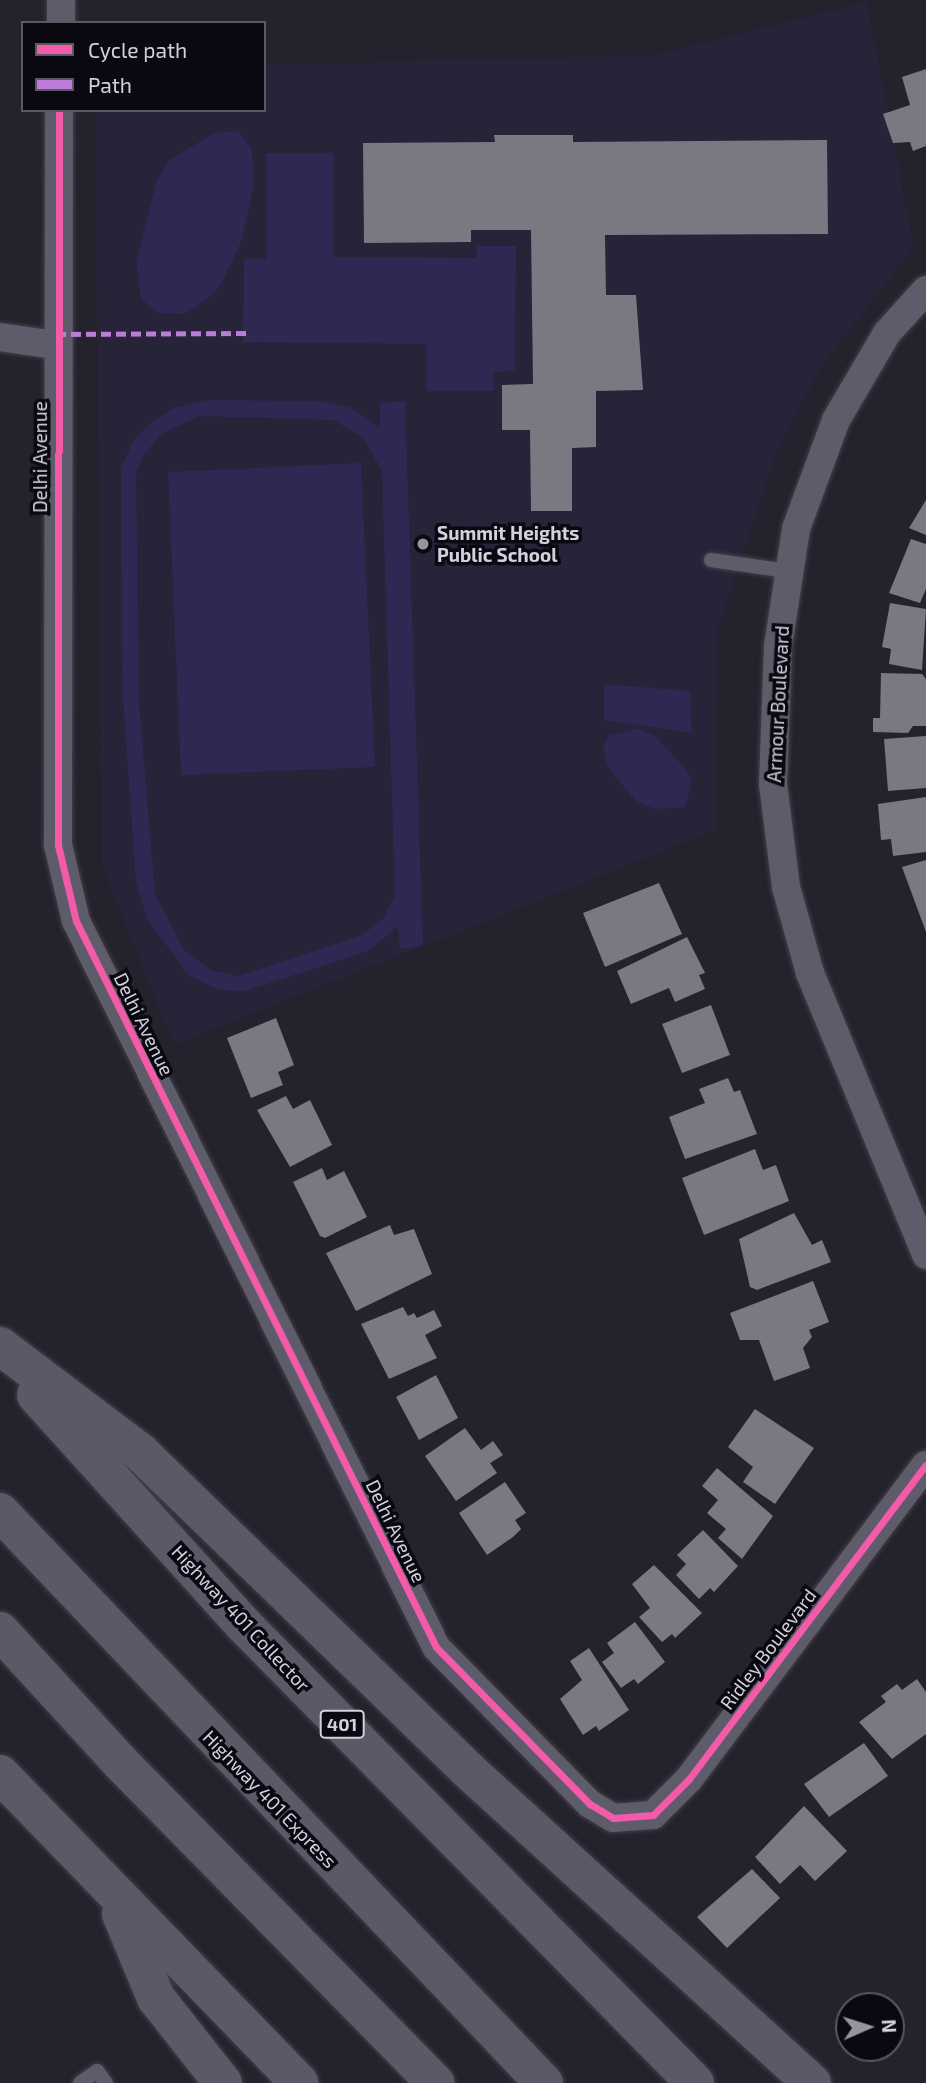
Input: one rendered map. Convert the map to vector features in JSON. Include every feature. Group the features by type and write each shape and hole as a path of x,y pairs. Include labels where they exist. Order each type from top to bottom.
{"highway":[{"path":"0,1346 140,1452 468,1770 813,2083"},
{"name":"Highway 401 Collector","path":"0,1355 243,1624 695,2083"},
{"name":"Highway 401 Express","path":"0,1512 544,2083"},
{"path":"0,1631 120,1762 435,2083"},
{"path":"0,1774 113,1896 299,2083"},
{"path":"113,1896 156,1998 223,2083"}],"street":[{"path":"61,0 61,21"},
{"name":"Delhi Avenue","path":"60,112 55,345 58,845 76,921 436,1647 590,1804 613,1818"},
{"name":"Armour Boulevard","path":"926,290 887,333 836,420 796,529 787,571 778,647 773,784 786,887 810,973 926,1255"},
{"path":"0,337 55,345"},
{"name":"Ridley Boulevard","path":"613,1818 653,1815 689,1779 926,1465"}],"lane":[{"path":"711,561 787,571"},
{"path":"80,2083 97,2071 106,2083"}],"shaded area":[{"name":"Summit Heights Public School","path":"867,2 914,247 821,367 776,454 717,633 716,830 174,1045 102,866 95,112 266,112 266,65 653,55"},
{"path":"238,131 252,149 254,185 242,240 219,288 203,302 184,314 158,313 141,299 136,261 157,180 170,160 214,133"},
{"path":"266,153 333,153 333,257 476,258 477,246 516,246 515,371 494,372 494,391 427,391 426,344 243,342 244,259 266,259"},
{"path":"207,400 321,401 352,408 380,429 380,403 405,401 423,945 400,949 398,926 368,951 245,991 220,990 188,975 148,920 136,882 122,683 121,468 133,441 153,421 174,408","holes":["200,416 333,420 363,437 382,471 395,895 383,919 362,935 238,976 211,970 184,950 155,894 139,702 136,474 142,457 162,433"]},
{"path":"361,463 375,767 181,775 168,472"},
{"path":"604,684 690,691 692,733 604,720"},
{"path":"638,729 654,735 685,768 692,781 685,807 655,809 636,801 607,766 603,748 608,736"}],"building":[{"path":"926,69 926,146 913,151 910,142 893,143 883,114 910,105 902,77"},
{"path":"494,135 573,135 573,142 827,140 828,234 605,235 606,295 636,295 643,390 596,391 596,447 572,448 572,511 531,511 530,430 502,430 502,385 533,384 531,230 471,230 471,242 364,243 363,143 495,142"},
{"path":"926,500 926,535 909,528"},
{"path":"911,539 926,544 926,589 920,603 889,593"},
{"path":"890,603 926,609 922,670 889,664 891,649 882,647"},
{"path":"881,673 922,674 926,679 926,726 913,726 908,733 873,732 873,718 880,718"},
{"path":"926,736 926,788 888,791 884,739"},
{"path":"926,797 926,852 893,856 891,839 881,840 878,804"},
{"path":"926,860 926,932 902,867"},
{"path":"659,883 682,934 605,967 583,913"},
{"path":"687,937 705,973 699,975 705,989 675,1002 669,988 631,1004 617,971"},
{"path":"711,1005 730,1055 682,1073 662,1024"},
{"path":"276,1018 294,1065 278,1072 283,1085 251,1098 227,1038"},
{"path":"728,1078 734,1092 740,1090 757,1134 685,1159 669,1117 705,1103 699,1089"},
{"path":"286,1096 293,1109 310,1100 332,1145 290,1167 257,1110"},
{"path":"755,1149 763,1170 776,1165 789,1201 704,1235 682,1178"},
{"path":"322,1168 327,1180 344,1171 367,1217 325,1238 320,1236 293,1182"},
{"path":"794,1213 812,1245 822,1240 831,1262 757,1290 750,1287 739,1239"},
{"path":"390,1225 394,1235 414,1229 432,1274 356,1311 326,1253"},
{"path":"813,1281 829,1322 809,1330 812,1337 803,1348 810,1368 774,1381 759,1340 740,1340 730,1313"},
{"path":"403,1307 408,1316 414,1313 417,1318 434,1310 442,1326 425,1335 437,1358 389,1379 361,1324"},
{"path":"436,1375 458,1418 419,1440 396,1397"},
{"path":"755,1409 814,1448 775,1504 743,1482 753,1467 728,1447"},
{"path":"465,1428 481,1450 493,1441 503,1455 490,1463 497,1473 456,1501 425,1456"},
{"path":"717,1468 773,1516 742,1559 718,1538 726,1529 707,1513 718,1500 702,1486"},
{"path":"505,1482 526,1513 515,1520 521,1529 487,1555 459,1513"},
{"path":"703,1530 738,1566 714,1592 710,1588 699,1599 676,1575 686,1564 677,1555"},
{"path":"654,1565 702,1613 675,1638 672,1634 662,1642 639,1617 650,1608 632,1584"},
{"path":"635,1622 665,1662 638,1684 634,1679 621,1688 602,1662 614,1653 607,1643"},
{"path":"589,1648 629,1710 599,1731 596,1726 583,1735 560,1699 582,1680 570,1661"},
{"path":"917,1679 926,1692 926,1734 892,1759 859,1722 886,1702 881,1696 897,1684 902,1690"},
{"path":"864,1743 888,1776 829,1817 804,1784"},
{"path":"804,1806 847,1851 815,1881 800,1865 780,1884 755,1857"},
{"path":"752,1869 780,1898 727,1948 697,1917"}],"marked path":[{"path":"56,334 251,333"}],"cycle path":[{"path":"59,112 58,845 76,921 436,1647 590,1804 613,1818 653,1815 689,1779 926,1465"}],"place":[{"name":"Summit Heights Public School","path":"423,544"}]}
